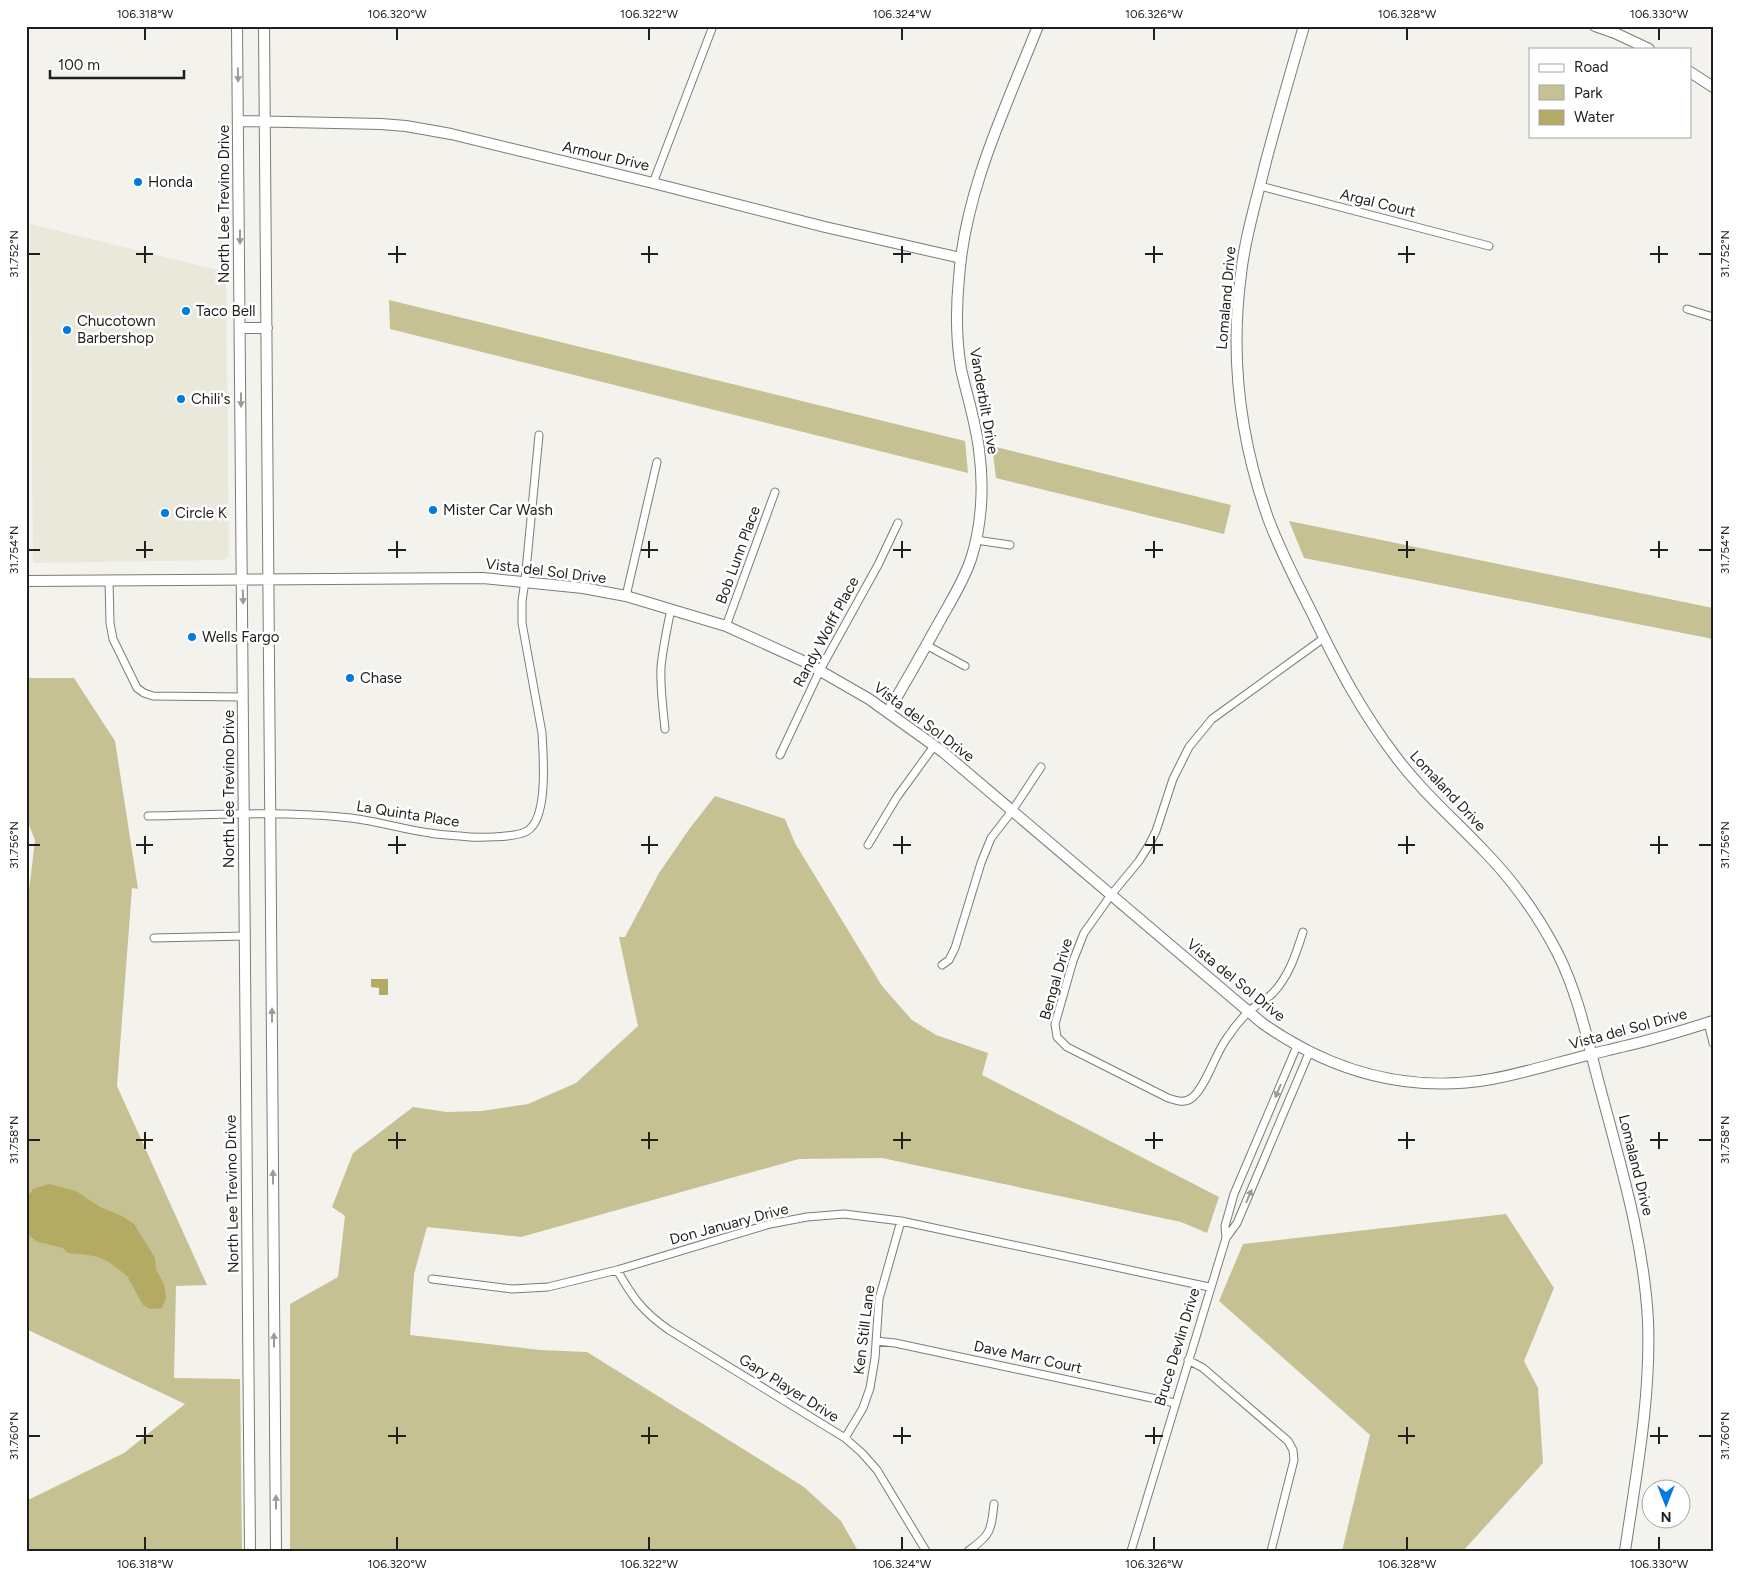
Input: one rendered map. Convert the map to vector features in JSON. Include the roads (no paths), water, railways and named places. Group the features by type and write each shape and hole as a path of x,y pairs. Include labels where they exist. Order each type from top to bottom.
{"main road":[{"name":"North Lee Trevino Drive","path":"237,26 250,1551"},
{"path":"264,26 276,1551"},
{"name":"Vanderbilt Drive","path":"888,712 957,591 971,558 976,540 981,501 980,464 979,449 961,366 958,340 960,258 982,172 1038,26"},
{"name":"Lomaland Drive","path":"1304,26 1260,186 1243,257 1237,318 1237,375 1242,422 1251,463 1270,523 1324,638 1358,703 1402,766 1432,800 1500,868 1529,904 1558,953 1574,994 1636,1226 1643,1266 1647,1309 1647,1383 1625,1551"},
{"path":"1595,26 1647,48"},
{"path":"1692,73 1713,87"},
{"name":"Armour Drive","path":"239,121 406,126 458,135 825,227 960,258"},
{"path":"241,328 266,328"},
{"name":"Vista del Sol Drive","path":"26,581 483,578 583,588 626,596 726,626 820,670 888,712 934,746 1248,1012 1309,1053 1372,1075 1420,1083 1472,1082 1504,1077 1642,1042 1710,1022"}],"street":[{"path":"653,183 713,26"},
{"name":"Argal Court","path":"1260,186 1489,246"},
{"path":"1687,309 1713,317"},
{"name":"La Quinta Place","path":"148,816 300,814 364,819 430,833 472,838 526,833 537,818 544,771 542,733 522,623 522,602 539,436"},
{"path":"626,596 657,462"},
{"name":"Bob Lunn Place","path":"726,626 775,492"},
{"name":"Randy Wolff Place","path":"780,755 820,670 878,565 898,523"},
{"path":"976,540 1010,545"},
{"path":"109,580 110,623 113,639 137,688 144,694 153,696 243,697"},
{"path":"665,729 661,668 671,609"},
{"name":"Bengal Drive","path":"1303,932 1291,966 1284,979 1272,994 1248,1012 1226,1038 1200,1088 1192,1098 1185,1102 1168,1098 1067,1047 1057,1037 1055,1024 1073,961 1084,932 1111,895 1127,877 1149,845 1156,831 1180,764 1189,747 1212,719 1324,638"},
{"path":"926,645 964,666"},
{"path":"868,845 897,797 934,746"},
{"path":"942,965 956,948 981,863 991,838 1012,811 1041,767"},
{"path":"154,938 246,936"},
{"path":"1710,1022 1713,1043"},
{"name":"Bruce Devlin Drive","path":"1226,1238 1225,1226 1234,1194 1297,1046"},
{"name":"Bruce Devlin Drive","path":"1131,1551 1209,1287 1226,1238 1237,1223 1309,1053"},
{"name":"Don January Drive","path":"432,1279 512,1289 548,1287 617,1270 770,1224 807,1217 844,1214 901,1221 1209,1287"},
{"name":"Ken Still Lane","path":"845,1438 863,1408 870,1388 879,1299 901,1221"},
{"name":"Gary Player Drive","path":"617,1270 634,1298 657,1322 845,1438 862,1453 877,1470 926,1551"},
{"name":"Dave Marr Court","path":"876,1341 894,1343 1174,1403"},
{"path":"1188,1360 1202,1368 1288,1441 1292,1450 1294,1460 1271,1551"},
{"path":"968,1551 978,1544 991,1530 994,1504"}],"water":[{"path":"371,979 388,979 388,995 379,995 379,988 371,987"},
{"path":"49,1184 76,1191 100,1207 122,1216 134,1224 155,1258 156,1269 164,1284 166,1298 162,1308 150,1309 143,1305 127,1276 109,1262 95,1256 68,1253 63,1248 38,1242 31,1237 26,1230 26,1199 33,1189"}],"place":[{"name":"Honda","path":"138,182"},
{"name":"Taco Bell","path":"186,311"},
{"name":"Chucotown Barbershop","path":"67,330"},
{"name":"Chili's","path":"181,399"},
{"name":"Mister Car Wash","path":"433,510"},
{"name":"Circle K","path":"165,513"},
{"name":"Wells Fargo","path":"192,637"},
{"name":"Chase","path":"350,678"}]}
